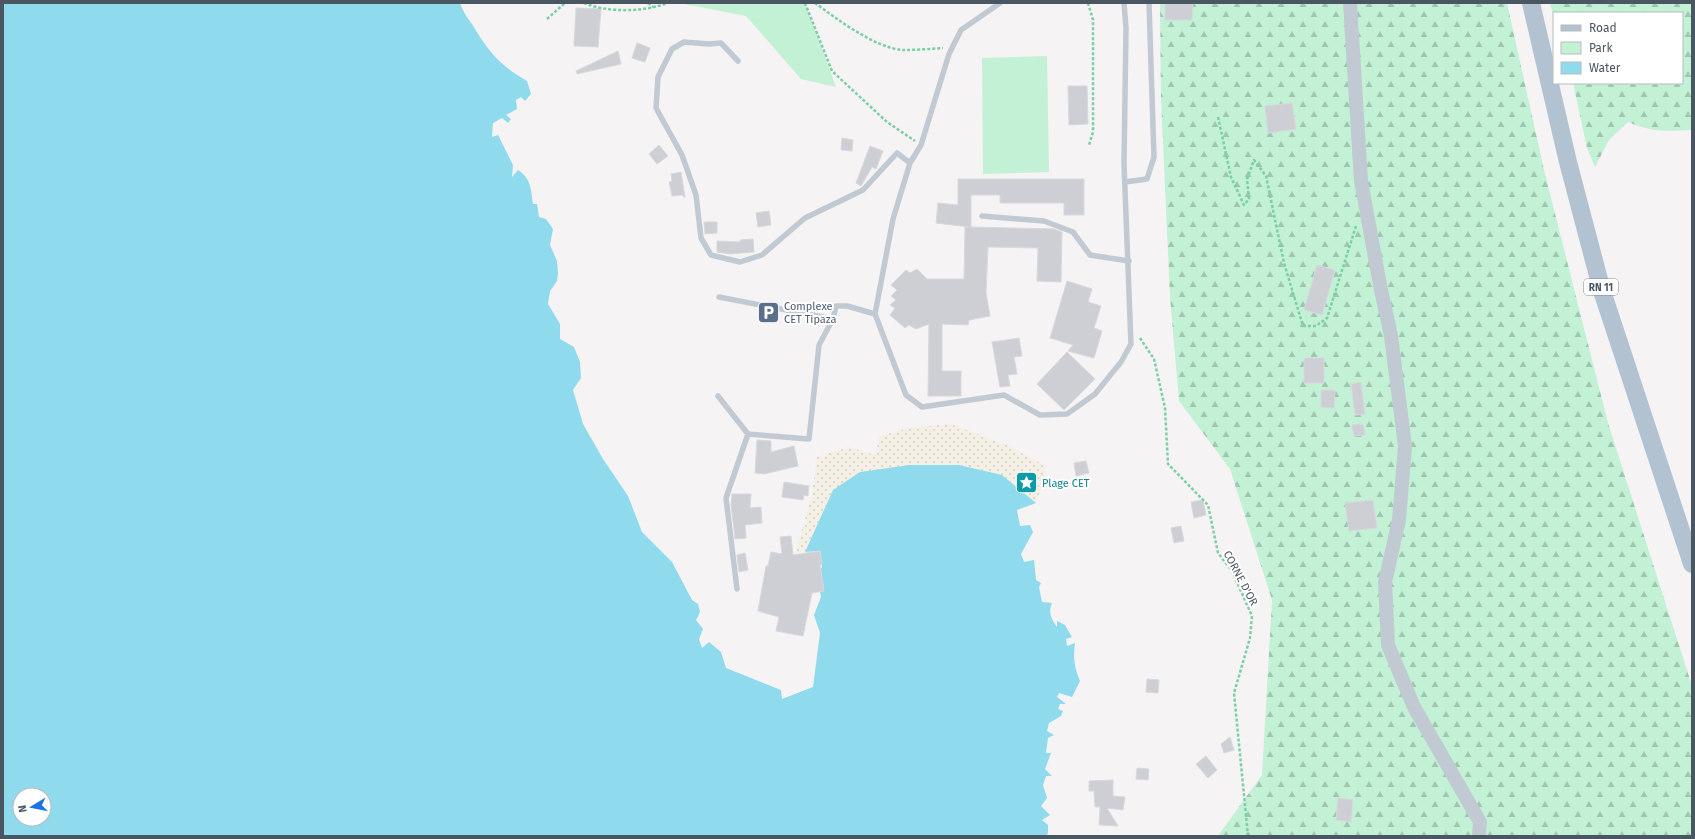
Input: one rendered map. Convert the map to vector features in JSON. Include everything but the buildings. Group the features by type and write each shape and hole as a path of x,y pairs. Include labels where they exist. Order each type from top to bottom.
{"main road":[{"name":"RN 11","path":"1531,3 1568,162 1602,291 1692,564"}],"street":[{"path":"1350,3 1361,180 1391,336 1405,446 1399,520 1385,582 1388,645 1414,707 1480,822 1479,836"}],"lane":[{"path":"1000,3 961,30 952,48 921,145 910,163 893,219 875,314 906,395 922,407 1004,395 1040,415 1067,414 1095,394 1121,362 1131,344 1132,325 1125,182 1126,28 1124,3"},
{"path":"1125,182 1147,179 1154,158 1149,3"},
{"path":"738,61 721,43 709,44 684,42 672,48 658,76 656,108 682,155 696,195 701,238 711,255 740,262 762,255 805,218 863,190 897,153 910,163"},
{"path":"982,216 1044,221 1073,232 1090,255 1129,261"},
{"path":"719,297 833,319"},
{"path":"718,396 748,434 808,439 819,345 833,319 836,306 847,306 875,314"},
{"path":"737,589 726,498 748,434"}],"path":[{"path":"547,19 565,3"},
{"path":"584,3 592,6 636,11 668,3"},
{"path":"648,3 654,7"},
{"path":"805,3 832,71 887,122 921,145"},
{"path":"815,3 836,18 878,42 901,50 952,48"},
{"path":"1088,3 1093,20 1093,132 1089,145"},
{"path":"1218,117 1231,177 1244,205 1249,199 1247,179 1254,160 1266,176 1284,263 1302,326 1316,326 1327,318 1364,199"},
{"name":"CORNE D'OR","path":"1132,325 1154,359 1165,408 1168,464 1208,505 1218,553 1232,571 1252,616 1250,638 1234,693 1248,836"}],"green space":[{"path":"679,3 805,3 836,87 801,79 746,16"},
{"path":"1160,3 1507,3 1544,170 1608,423 1692,686 1692,836 1218,836 1262,775 1272,600 1230,469 1179,401 1170,297 1161,99"},
{"path":"1550,3 1692,3 1692,130 1653,130 1628,122 1609,140 1595,167 1587,148 1573,84 1683,84 1683,12 1553,12 1553,15"},
{"path":"1047,56 1049,172 983,174 982,58"}],"sand":[{"name":"Plage CET","path":"951,424 1009,446 1044,465 1046,476 1036,503 1002,475 959,465 909,465 833,490 805,552 796,552 812,494 817,457 848,447 875,455 880,436 908,428"}],"water":[{"path":"3,3 460,3 465,14 495,57 509,70 527,81 531,94 525,101 521,97 516,100 517,109 506,115 511,119 508,123 502,118 493,123 492,137 498,135 513,165 512,177 518,170 526,177 530,185 533,204 537,204 539,217 546,219 553,229 550,245 557,261 558,273 557,281 550,291 548,304 560,324 560,339 574,347 580,362 581,378 573,390 583,424 603,459 628,496 642,532 672,562 692,600 698,604 700,612 696,620 703,629 699,639 702,648 709,642 721,652 726,668 781,690 782,699 813,687 820,633 814,615 821,597 817,576 822,567 819,551 805,552 833,490 860,472 909,465 959,465 1002,475 1036,503 1017,510 1020,526 1030,525 1033,532 1021,554 1024,562 1034,560 1036,580 1041,583 1039,587 1042,602 1052,603 1050,613 1053,621 1057,627 1057,621 1065,625 1072,637 1066,639 1067,646 1075,643 1074,662 1080,681 1072,697 1059,693 1057,697 1066,704 1060,704 1058,709 1063,711 1061,716 1049,723 1047,731 1054,735 1048,738 1046,753 1051,753 1045,769 1052,776 1046,776 1043,785 1047,798 1041,806 1050,815 1042,820 1048,825 1048,833 1046,836 3,836"}],"place":[{"name":"Complexe CET Tipaza","path":"768,312"},
{"name":"Plage CET","path":"1027,483"}]}
